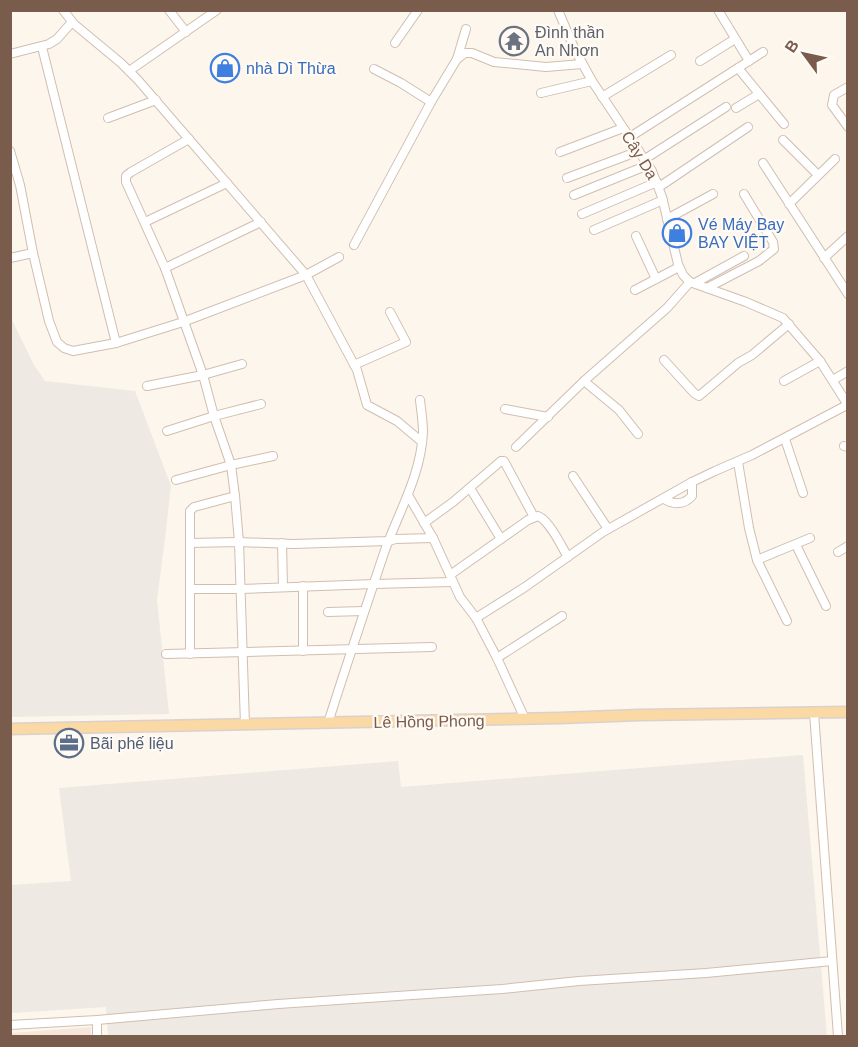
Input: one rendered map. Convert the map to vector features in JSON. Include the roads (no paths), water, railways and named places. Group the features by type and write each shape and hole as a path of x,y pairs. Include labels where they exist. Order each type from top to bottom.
{"main road":[{"name":"Lê Hồng Phong","path":"10,729 848,712"}],"street":[{"path":"63,10 72,22 129,71 156,100 306,275 354,365 367,405 390,417 422,442"},
{"path":"169,10 186,32"},
{"path":"129,71 217,10"},
{"path":"395,43 418,10"},
{"name":"Cây Da","path":"558,10 582,64 658,184 679,267 683,275 692,282"},
{"path":"718,10 749,61"},
{"path":"10,54 42,47 53,42 72,22"},
{"path":"354,245 431,102 457,59 466,29"},
{"path":"700,61 735,39"},
{"path":"42,47 116,343"},
{"path":"457,59 465,53 472,52 494,62 546,67 582,64"},
{"path":"630,137 762,52"},
{"path":"602,97 671,55"},
{"path":"738,68 784,124"},
{"path":"374,69 431,102"},
{"path":"541,93 592,81"},
{"path":"848,87 834,95 832,105 848,127"},
{"path":"736,108 759,94"},
{"path":"108,118 156,100"},
{"path":"574,195 646,162 726,107"},
{"path":"582,214 658,184 748,127"},
{"path":"560,152 623,128"},
{"path":"189,139 131,172 126,176 126,182 165,268 203,375 231,465 239,542 245,725"},
{"path":"783,140 818,175"},
{"path":"10,151 20,185 49,321 57,342 73,351 116,343 183,322 306,275 339,257"},
{"path":"567,178 639,151"},
{"path":"789,204 835,159"},
{"path":"763,163 848,294"},
{"path":"145,222 227,183"},
{"path":"10,188 20,185"},
{"path":"667,219 714,194"},
{"path":"707,288 759,261 774,249 773,242 744,194"},
{"path":"594,230 663,200"},
{"path":"165,268 261,222"},
{"path":"636,236 656,279"},
{"path":"824,258 848,236"},
{"path":"10,258 33,253"},
{"path":"516,447 584,381 667,308 692,282 744,256"},
{"path":"635,290 679,267"},
{"path":"476,618 608,529 692,482 785,439 847,405 820,361 783,318 692,282"},
{"path":"354,365 406,342 390,312"},
{"path":"664,360 697,396 789,324"},
{"path":"784,381 820,361"},
{"path":"147,386 203,375 242,364"},
{"path":"833,380 848,371"},
{"path":"584,381 619,410 638,434"},
{"path":"328,723 388,541 408,495 417,466 423,429 420,400"},
{"path":"167,430 261,404"},
{"path":"505,409 548,417"},
{"path":"785,439 803,492"},
{"path":"176,480 273,456"},
{"path":"424,523 471,488 500,461 504,461 534,517"},
{"path":"738,462 753,549 787,621"},
{"path":"573,476 608,529"},
{"path":"664,499 676,504 688,500 692,496 692,482"},
{"path":"471,488 501,539"},
{"path":"408,495 433,538 460,597 476,618 497,658 525,719"},
{"path":"190,654 189,514 194,507 235,496"},
{"path":"190,589 241,590 451,579 501,539 534,517 541,517 545,520 568,557"},
{"path":"190,543 293,544 433,538"},
{"path":"757,560 810,538"},
{"path":"282,543 283,587"},
{"path":"796,545 826,606"},
{"path":"838,552 848,546"},
{"path":"303,586 303,651"},
{"path":"328,612 364,611"},
{"path":"497,658 562,616"},
{"path":"166,654 432,647"},
{"path":"814,713 838,1036"},
{"path":"10,1024 97,1020 502,989 832,961"},
{"path":"97,1020 97,1036"}],"place":[{"name":"Đình thần An Nhơn","path":"514,41"},
{"name":"nhà Dì Thừa","path":"225,68"},
{"name":"Vé Máy Bay BAY VIỆT","path":"677,233"},
{"name":"Bãi phế liệu","path":"69,743"}]}
